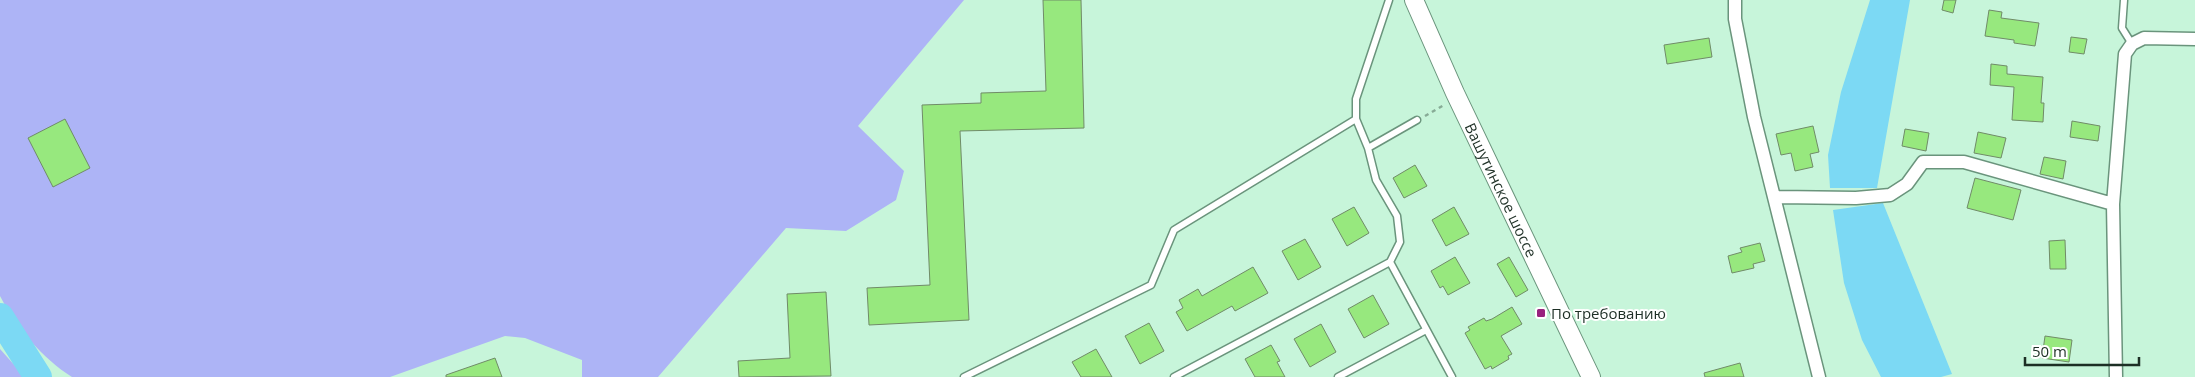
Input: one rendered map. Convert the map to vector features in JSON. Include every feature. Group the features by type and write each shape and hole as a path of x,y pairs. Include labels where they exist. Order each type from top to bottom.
{"street":[{"name":"Вашутинское шоссе","path":"1414,0 1455,93 1591,377"},
{"path":"1735,0 1735,19 1754,117 1819,377"},
{"path":"2116,377 2113,204 2125,54 2132,44 2144,38 2195,39"},
{"path":"1775,197 1856,198 1890,195 1907,184 1923,162 1964,162 2113,204"}],"lane":[{"path":"1174,377 1390,262 1400,242 1397,216 1376,180 1368,148 1356,118 1356,99 1389,0"},
{"path":"2124,0 2122,28 2132,44"},
{"path":"964,377 1151,285 1174,230 1356,118"},
{"path":"1368,148 1416,120"},
{"path":"1390,262 1452,377"},
{"path":"1338,377 1426,330"}],"path":[{"path":"1416,120 1442,106 1455,93"}],"shaded area":[{"path":"0,0 964,0 858,126 904,171 896,200 846,231 786,228 658,377 582,377 582,360 525,338 505,336 390,377 72,377 50,361 22,331 0,296"},
{"path":"1870,0 1910,0 1877,188 1830,188 1828,155 1841,92"},
{"path":"1883,203 1952,374 1941,377 1881,377 1862,340 1844,283 1833,210"},
{"path":"0,349 25,377 0,377"}],"building":[{"path":"1043,0 1081,0 1084,128 960,131 969,320 869,325 867,288 930,285 922,105 981,103 981,93 1046,91"},
{"path":"1944,0 1956,0 1953,13 1942,10"},
{"path":"1989,10 2002,12 2001,18 2039,23 2035,46 2014,43 2014,40 1985,36"},
{"path":"2071,37 2087,39 2084,54 2069,52"},
{"path":"1709,38 1712,57 1667,64 1664,45"},
{"path":"1991,64 2007,66 2007,74 2043,77 2041,103 2044,103 2043,122 2012,120 2014,87 1990,85"},
{"path":"65,119 90,168 53,187 28,138"},
{"path":"2072,121 2100,126 2098,141 2070,137"},
{"path":"1813,126 1819,152 1810,154 1813,167 1795,171 1791,153 1781,155 1776,134"},
{"path":"1905,129 1929,133 1926,151 1902,146"},
{"path":"1978,132 2006,138 2001,158 1974,153"},
{"path":"2044,157 2066,161 2063,179 2040,174"},
{"path":"1415,165 1427,186 1404,198 1393,178"},
{"path":"1975,178 2021,190 2013,220 1967,208"},
{"path":"1354,207 1369,233 1347,246 1332,219"},
{"path":"1454,207 1469,234 1446,246 1432,220"},
{"path":"1305,239 1321,267 1298,280 1282,251"},
{"path":"2065,240 2066,269 2050,269 2049,241"},
{"path":"1760,243 1765,261 1753,264 1754,268 1732,273 1728,256 1742,252 1740,248"},
{"path":"1455,257 1470,283 1448,295 1443,286 1440,288 1431,271"},
{"path":"1509,257 1528,290 1516,297 1497,264"},
{"path":"1253,267 1268,293 1235,311 1232,306 1187,331 1176,312 1183,308 1179,300 1198,289 1202,296"},
{"path":"826,292 831,376 739,377 738,361 790,358 787,294"},
{"path":"1373,295 1389,324 1364,338 1348,309"},
{"path":"1512,307 1522,324 1501,336 1512,354 1508,356 1509,359 1492,369 1491,366 1485,369 1465,333 1470,330 1468,327 1484,318 1486,321 1492,319"},
{"path":"1149,323 1164,351 1140,364 1125,336"},
{"path":"1321,324 1336,352 1310,367 1294,339"},
{"path":"2045,336 2072,340 2069,362 2042,358"},
{"path":"1271,345 1280,361 1277,362 1285,377 1255,377 1245,359"},
{"path":"1096,349 1112,377 1081,377 1072,362"},
{"path":"495,358 502,377 446,377 446,375"},
{"path":"1740,363 1744,377 1705,377 1704,373"}],"waterway":[{"path":"0,317 38,377"}],"place":[{"name":"По требованию","path":"1541,313"}]}
